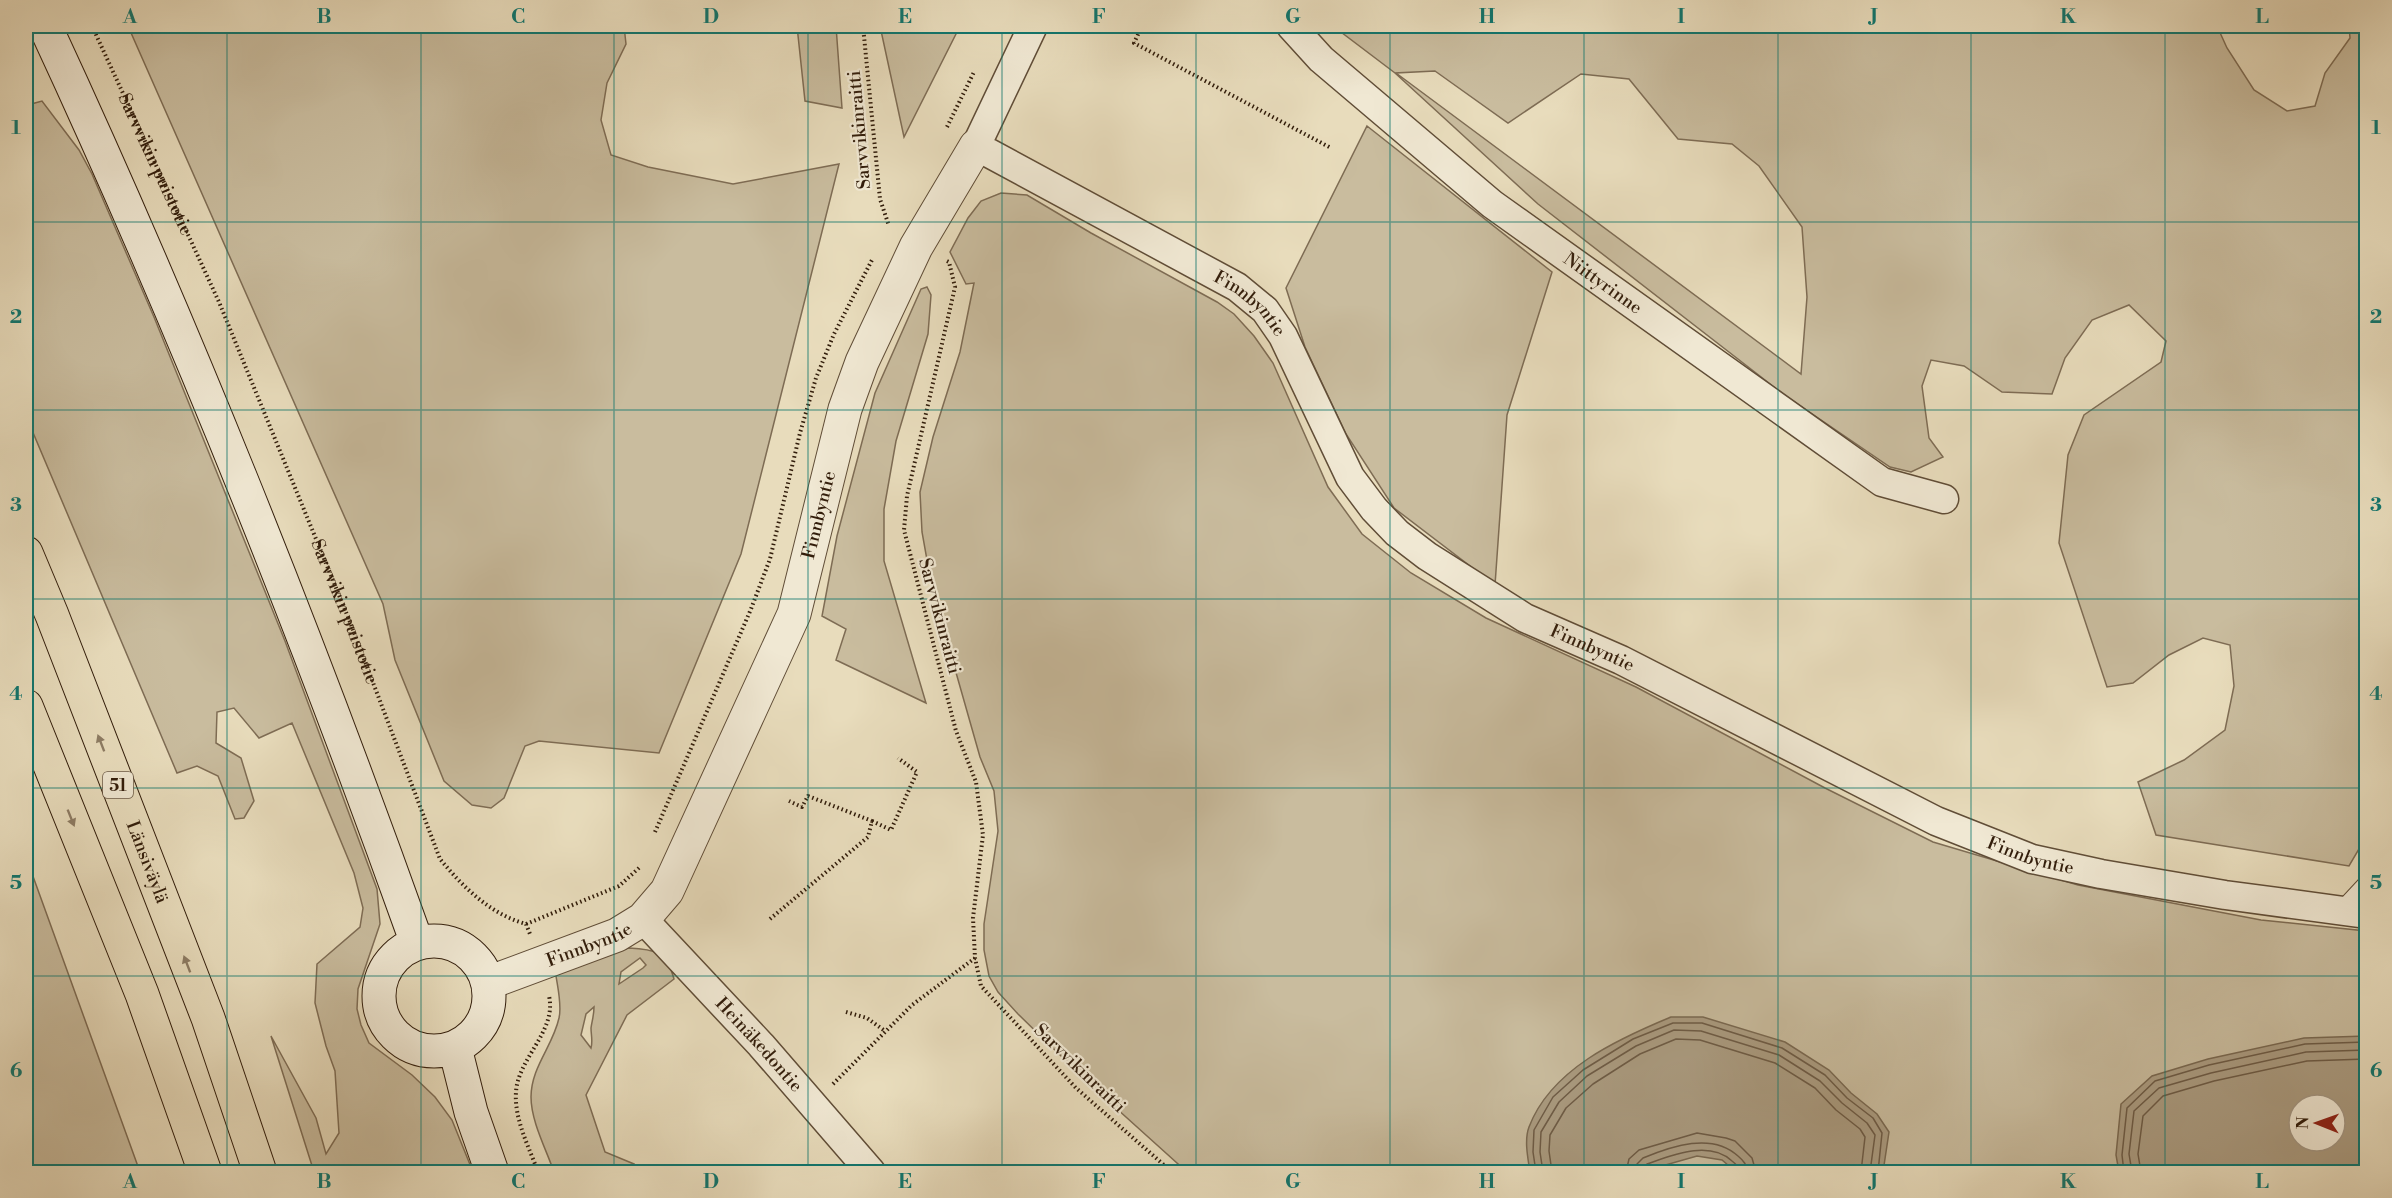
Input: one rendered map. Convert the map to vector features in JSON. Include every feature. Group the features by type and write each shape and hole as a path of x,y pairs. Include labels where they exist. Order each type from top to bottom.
{"highway":[{"name":"Länsiväylä","path":"26,553 208,1018 260,1173"},
{"path":"26,706 142,994 205,1173"},
{"path":"142,994 185,1173"},
{"path":"208,1018 276,1173"}],"main road":[{"path":"45,26 91,124 240,471 353,764 417,943"},
{"name":"Finnbyntie","path":"488,983 617,935 643,919 667,891 794,614 845,409 904,242 976,146"},
{"path":"435,940 453,944 469,953 481,967 488,983 490,1003 484,1022 472,1038 455,1048 436,1052 416,1049 399,1040 386,1025 379,1006 379,986 386,967 399,952 417,943 435,940"},
{"path":"455,1048 471,1112 492,1173"}],"street":[{"path":"976,146 1033,26"},
{"name":"Niittyrinne","path":"1291,26 1321,59 1492,204 1882,482 1944,499"},
{"name":"Finnbyntie","path":"976,146 1237,287 1265,310 1283,336 1350,477 1374,509 1397,533 1427,556 1525,618 1621,660 1936,821 2032,858 2135,880 2353,912"},
{"name":"Heinäkedontie","path":"643,919 761,1045 871,1173"}],"lane":[{"path":"2353,912 2367,883"}],"path":[{"name":"Sarvvikin puistotie","path":"92,26 219,302 350,622 440,859 458,881 481,901 511,920 526,924"},
{"name":"Sarvvikinraitti","path":"863,26 880,199 904,242 949,262 955,287 907,496 904,530 956,731 976,782 983,835 973,918 975,958 981,986 1076,1088 1172,1173"},
{"path":"1142,26 1134,43 1332,148"},
{"path":"945,131 976,68"},
{"path":"653,836 751,609 770,559 800,433 816,378 834,334 870,261 904,242"},
{"path":"789,801 802,807 808,796 891,830 917,772 898,758"},
{"path":"770,920 868,837 872,821"},
{"path":"538,1173 517,1113 516,1090 522,1069 542,1034 551,1004 542,962 526,924 620,886 639,868 644,857"},
{"path":"831,1086 912,1005 975,958"},
{"path":"846,1012 867,1018 885,1032"}],"shaded area":[{"path":"128,26 624,26 626,44 607,83 601,120 611,155 648,167 733,184 839,164 741,554 659,753 539,741 525,746 504,798 491,808 472,805 444,781 395,660 383,604"},
{"path":"797,26 836,26 842,108 805,101"},
{"path":"880,26 960,26 904,137"},
{"path":"1333,26 2217,26 2227,48 2254,90 2287,111 2315,106 2325,73 2350,38 2349,26 2366,26 2366,837 2349,866 2156,835 2138,782 2184,760 2225,730 2234,686 2230,645 2203,638 2169,655 2133,683 2107,687 2059,543 2068,455 2084,415 2161,362 2166,341 2129,305 2092,320 2065,358 2052,394 2002,392 1964,366 1931,360 1922,386 1929,438 1943,457 1911,472 1890,467 1783,394 1538,204 1395,73","holes":["1435,71 1508,123 1581,74 1629,79 1678,139 1732,144 1759,166 1802,227 1807,297 1801,374 1396,73"]},
{"path":"26,94 31,104 42,101 79,150 92,174 154,317 285,641 377,889 380,924 358,989 357,1009 361,1025 369,1043 412,1075 435,1097 452,1120 473,1172 314,1172 271,1036 316,1118 326,1154 339,1133 335,1071 315,1003 317,964 360,927 363,908 354,873 292,723 259,738 234,708 217,712 216,743 241,758 254,801 244,818 235,819 218,776 197,766 177,773 26,416"},
{"path":"1367,126 1552,272 1507,415 1495,585 1394,508 1346,434 1305,347 1286,288"},
{"path":"1001,193 1027,195 1217,302 1234,314 1254,336 1273,363 1328,487 1362,534 1411,573 1486,618 1636,687 1825,788 1933,842 2078,885 2261,920 2366,931 2366,1172 1187,1172 1096,1090 1018,1014 998,992 989,976 984,950 984,924 998,831 994,791 980,757 932,588 922,532 920,492 933,437 960,352 974,283 966,284 950,252 968,218 981,201"},
{"path":"927,287 931,295 928,334 896,441 884,509 884,561 926,703 836,660 846,629 822,616 837,536 875,393 921,289"},
{"path":"26,857 140,1172 26,1172"},
{"path":"629,948 659,954 668,963 674,979 627,1015 586,1095 605,1152 634,1164 630,1172 554,1172 536,1125 531,1097 538,1066 559,1018 560,1003 556,976 564,970 600,955","holes":["640,958 646,965 619,984 621,972","594,1007 591,1028 591,1048 581,1035 586,1014"]}],"water":[{"path":"1671,1017 1703,1017 1785,1042 1829,1070 1851,1093 1877,1114 1889,1132 1883,1172 1736,1172 1722,1160 1697,1156 1641,1172 1530,1172 1527,1150 1529,1127 1539,1107 1553,1088 1588,1058 1630,1035"},
{"path":"2366,1036 2366,1166 2358,1172 2119,1172 2116,1155 2121,1104 2152,1076 2208,1059 2304,1038"}]}
